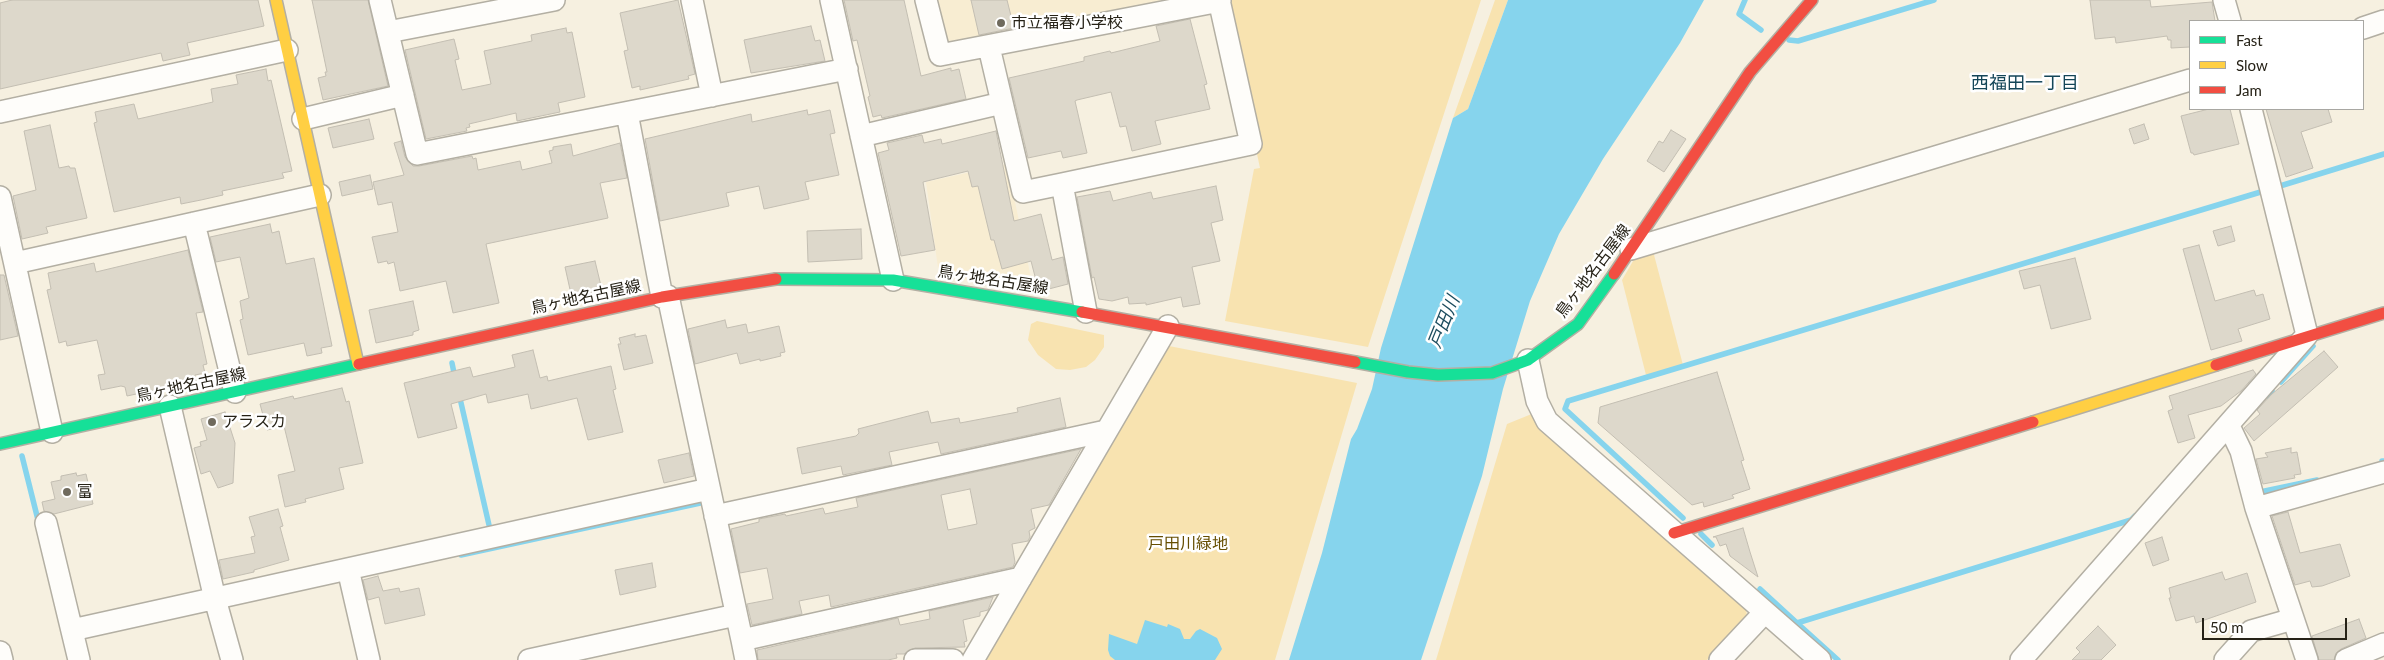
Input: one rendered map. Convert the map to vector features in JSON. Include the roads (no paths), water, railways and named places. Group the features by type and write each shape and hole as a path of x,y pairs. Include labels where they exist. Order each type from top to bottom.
{"main road":[{"path":"276,0 358,364"},
{"name":"鳥ヶ地名古屋線","path":"0,444 665,297 776,279 893,280 1168,326 1408,372 1438,375 1492,373 1528,360 1546,350 1578,324 1750,72 1812,0"},
{"path":"1674,533 2307,335 2384,313"}],"street":[{"path":"380,0 417,154 846,69"},
{"path":"388,32 554,0"},
{"path":"692,0 712,96"},
{"path":"831,0 893,280"},
{"path":"926,0 940,55 989,48 1220,1 1251,144 1023,192 989,48"},
{"path":"2224,0 2230,20"},
{"path":"2364,28 2384,22"},
{"path":"0,112 287,50"},
{"path":"1631,249 2189,80"},
{"path":"303,119 403,96"},
{"path":"861,136 1002,103"},
{"path":"2021,660 2229,426 2307,335 2251,110"},
{"path":"627,113 665,297 744,650 1021,578"},
{"path":"1062,184 1086,312"},
{"path":"14,263 320,195"},
{"path":"0,197 52,432"},
{"path":"194,223 235,392"},
{"path":"973,660 1168,326"},
{"path":"1528,360 1537,401 1546,421 1820,660"},
{"path":"170,406 215,599 232,660"},
{"path":"2229,426 2241,451 2256,508 2307,660"},
{"path":"715,516 1106,431"},
{"path":"2256,508 2384,472"},
{"path":"72,630 709,489"},
{"path":"46,523 79,660"},
{"path":"348,569 369,660"},
{"path":"1720,660 1765,612"},
{"path":"529,660 736,614"},
{"path":"2225,660 2251,631 2293,619"},
{"path":"2346,660 2384,644"},
{"path":"0,652 2,660"},
{"path":"915,660 953,660"}],"water":[{"name":"戸田川","path":"1508,0 1704,0 1680,43 1603,159 1559,234 1530,301 1503,389 1482,476 1421,660 1289,660 1322,553 1351,439 1357,429 1372,389 1381,348 1453,118 1468,109"},
{"path":"1145,620 1167,627 1168,624 1180,629 1184,639 1190,639 1200,629 1217,638 1222,649 1215,660 1115,660 1110,656 1108,650 1109,634 1137,644"}],"waterway":[{"path":"1745,0 1739,14 1761,30"},
{"path":"1789,40 1798,41 1934,0"},
{"path":"2280,186 2384,154"},
{"path":"1683,518 1565,409 1568,401 2264,191"},
{"path":"2281,382 2313,346"},
{"path":"452,363 455,378"},
{"path":"2268,396 2272,391"},
{"path":"459,394 489,525"},
{"path":"22,456 39,524"},
{"path":"2259,487 2260,492 2317,480"},
{"path":"461,555 705,502"},
{"path":"1760,589 1797,623 2131,520 2135,516"},
{"path":"1701,534 1712,545"},
{"path":"1797,623 1838,660"}],"place":[{"name":"市立福春小学校","path":"1001,23"},
{"name":"アラスカ","path":"212,422"},
{"name":"富","path":"67,492"}],"district":[{"name":"西福田一丁目","path":"2025,83"}],"park label":[{"name":"戸田川緑地","path":"1188,544"}]}
